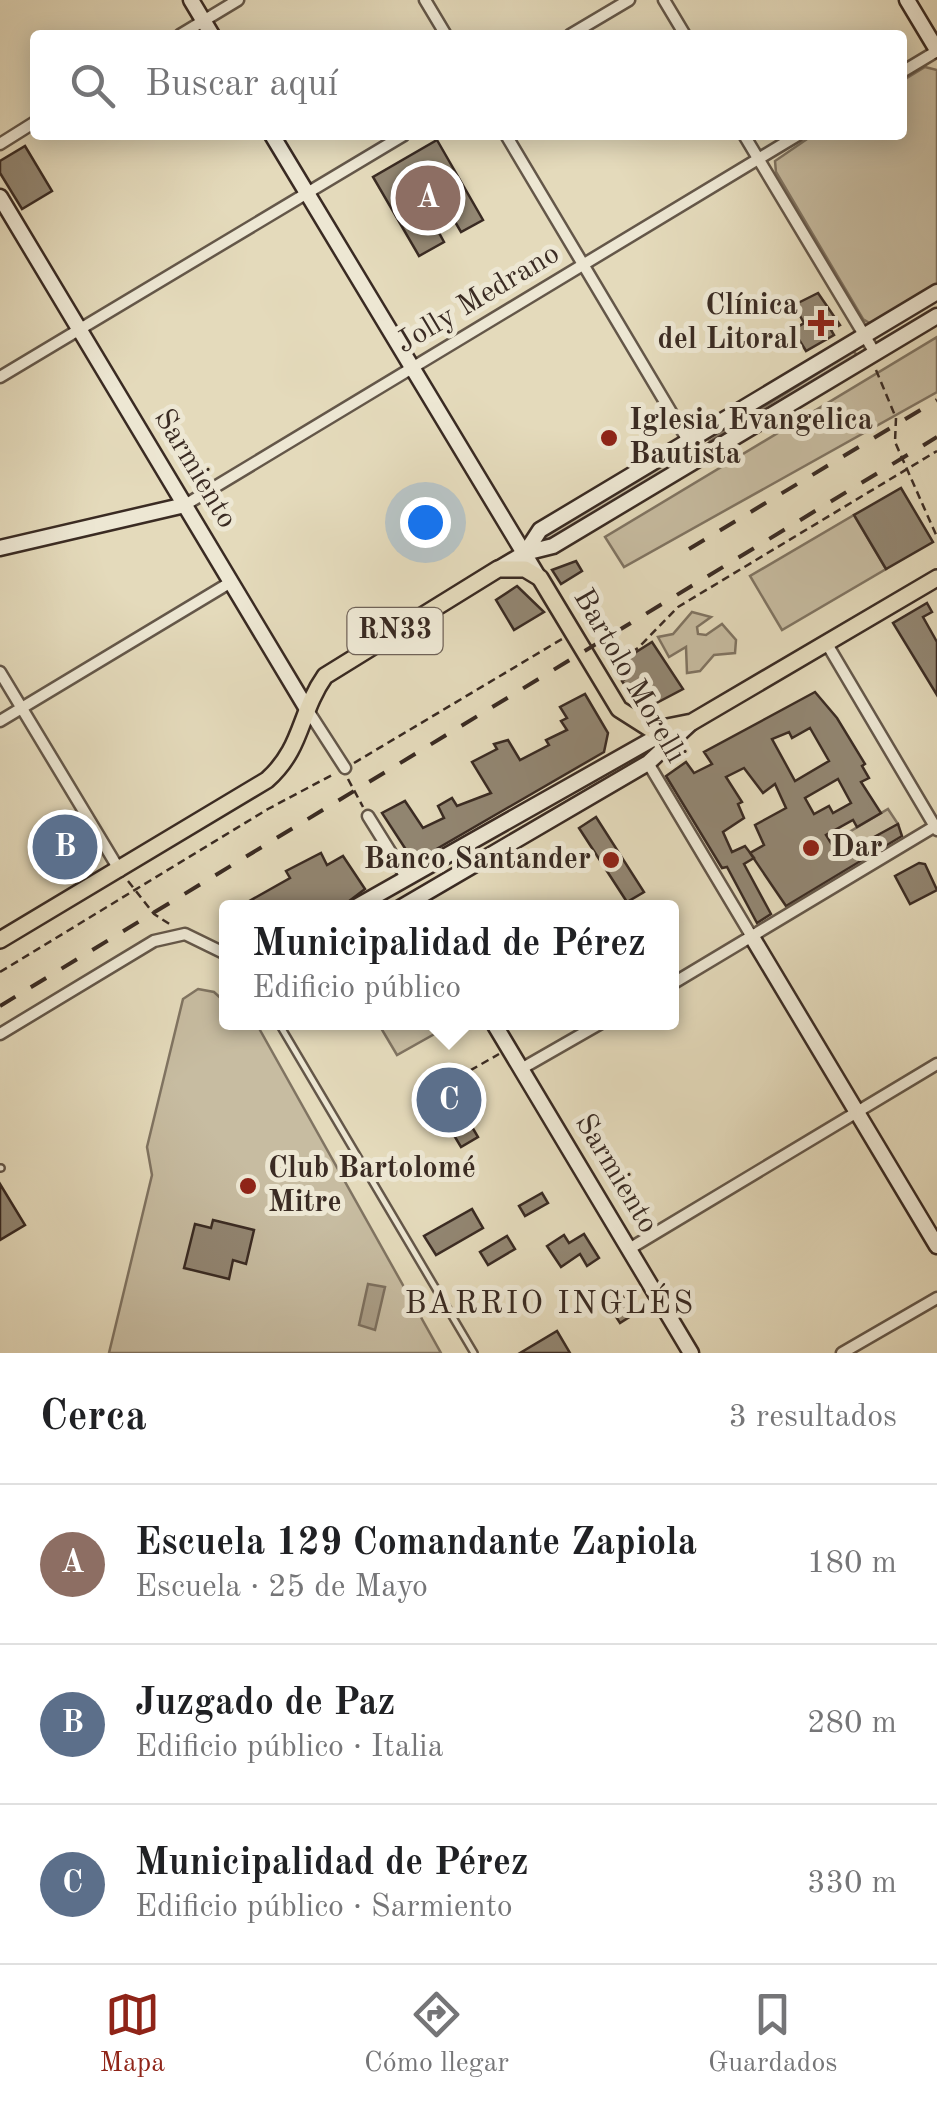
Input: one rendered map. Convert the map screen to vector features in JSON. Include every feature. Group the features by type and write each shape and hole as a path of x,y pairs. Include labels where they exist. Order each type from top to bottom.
{"main road":[{"path":"190,0 209,30"},
{"path":"907,0 937,50"},
{"name":"Bartolo Morelli","path":"275,140 572,632 629,719 648,763"},
{"name":"Sarmiento","path":"2,207 307,709"},
{"path":"524,553 540,530 937,292"},
{"path":"498,569 524,553 554,546 937,316"},
{"path":"0,548 185,505"},
{"path":"498,569 525,569 540,578"},
{"name":"RN33","path":"0,940 266,780 293,752 317,687 336,666 498,569"},
{"path":"367,900 640,744 692,722 937,578"},
{"path":"629,719 652,730 668,730"},
{"path":"424,900 648,763 692,722"},
{"path":"406,877 420,900"},
{"name":"Bartolo Morelli","path":"752,938 937,1246"},
{"name":"Sarmiento","path":"498,1030 691,1353"}],"street":[{"path":"188,30 238,0"},
{"path":"425,0 443,30"},
{"path":"578,30 629,0"},
{"path":"664,0 681,30"},
{"path":"907,69 937,50"},
{"path":"0,144 30,125"},
{"path":"0,377 396,140"},
{"path":"509,140 699,459"},
{"path":"747,140 875,353"},
{"name":"Jolly Medrano","path":"185,505 789,140"},
{"path":"0,721 231,582"},
{"path":"679,980 936,827 826,644"},
{"path":"0,672 120,870"},
{"name":"Sarmiento","path":"307,709 345,768"},
{"name":"Bartolo Morelli","path":"648,763 752,938"},
{"path":"368,816 406,877"},
{"path":"0,1034 154,941 185,934 219,951"},
{"path":"522,1070 590,1030"},
{"path":"629,1248 937,1064"},
{"path":"842,1353 937,1298"}],"lane":[{"path":"283,1030 474,1353"}],"path":[{"path":"875,353 876,369 896,418 895,442 937,537"},
{"path":"598,674 638,648 678,608 937,451"},
{"path":"0,972 268,809 345,768 572,632"},
{"path":"345,768 349,786 368,816"},
{"path":"120,870 154,914 185,934"},
{"path":"452,1088 456,1078 508,1048"}],"shaded area":[{"path":"925,67 937,70 937,286 871,324 863,319 776,172 775,161 806,140 907,140 907,78"},
{"path":"937,337 937,392 624,567 605,537"},
{"path":"853,351 858,356 714,443 710,441"},
{"path":"679,455 685,460 545,542 545,536"},
{"path":"854,515 886,569 782,630 750,576"},
{"path":"692,612 711,617 697,627 698,634 706,635 722,624 736,640 735,653 714,655 700,671 687,673 686,647 669,657 658,637 673,634"},
{"path":"888,809 898,824 855,849 846,834"},
{"name":"Club Bartolomé Mitre","path":"198,989 214,992 219,997 219,1030 260,1030 441,1353 109,1353 152,1175 147,1147 183,999"},
{"path":"382,1030 442,1030 397,1055"},
{"path":"368,1284 385,1287 375,1330 359,1325"}],"building":[{"path":"437,140 483,220 461,232 426,172 399,187 422,226 432,220 444,242 419,256 373,177"},
{"path":"25,146 52,191 22,209 0,173 0,161"},
{"name":"Clínica del Litoral","path":"818,293 840,325 831,330 834,335 806,351 793,330 804,323 794,305"},
{"path":"901,488 933,542 886,569 854,515"},
{"path":"576,561 582,571 561,584 552,570"},
{"path":"517,586 544,612 514,630 496,600"},
{"path":"927,603 932,612 923,617 937,642 937,695 893,623"},
{"path":"652,642 683,689 647,708 639,707 622,681 631,675 622,661"},
{"path":"815,692 837,718 865,764 862,766 869,778 861,782 881,813 857,827 853,820 826,835 839,856 898,824 902,836 786,906 754,858 744,864 771,914 757,923 727,867 722,868 666,776 686,762 694,773 712,764 704,752","holes":["810,728 829,761 795,781 772,739 789,732 792,738","744,768 763,793 775,784 786,808 755,825 764,845 750,853 745,846 732,852 723,832 744,818 738,804 742,802 726,777","838,779 851,803 833,813 829,806 814,814 805,798"]},
{"path":"585,694 608,733 604,752 414,862 382,813 405,801 423,828 444,818 438,806 452,798 457,806 491,793 472,762 497,749 494,744 508,740 520,760 549,745 546,740 567,730 561,721 567,718 560,707"},
{"name":"Banco Santander","path":"596,817 644,892 626,900 579,828"},
{"path":"321,853 327,865 343,856 365,889 351,900 251,900 290,878 286,871"},
{"path":"919,863 925,864 937,890 910,904 895,876"},
{"path":"451,1091 478,1137 461,1147 434,1102"},
{"path":"0,1184 25,1225 0,1240"},
{"path":"542,1193 548,1203 525,1216 519,1206"},
{"path":"472,1209 483,1228 436,1255 424,1236"},
{"path":"213,1220 254,1230 246,1264 233,1260 229,1279 184,1268 195,1224 211,1228"},
{"path":"584,1234 599,1258 587,1266 580,1254 561,1267 547,1246 564,1235 569,1243"},
{"path":"507,1236 515,1249 488,1265 480,1252"},
{"path":"618,1289 634,1314 620,1323 604,1298"},
{"path":"557,1331 570,1353 520,1353"}],"railway":[{"path":"689,549 937,400"},
{"path":"0,1006 937,437"}],"place":[{"name":"Escuela 129 Comandante Zapiola","path":"428,198"},
{"name":"Clínica del Litoral","path":"821,323"},
{"name":"Iglesia Evangelica Bautista","path":"609,438"},
{"name":"Juzgado de Paz","path":"65,847"},
{"name":"Dar","path":"811,848"},
{"name":"Banco Santander","path":"611,860"},
{"name":"Municipalidad de Pérez","path":"449,1100"},
{"name":"Club Bartolomé Mitre","path":"248,1186"}],"district":[{"name":"BARRIO INGLÉS","path":"550,1305"}]}
